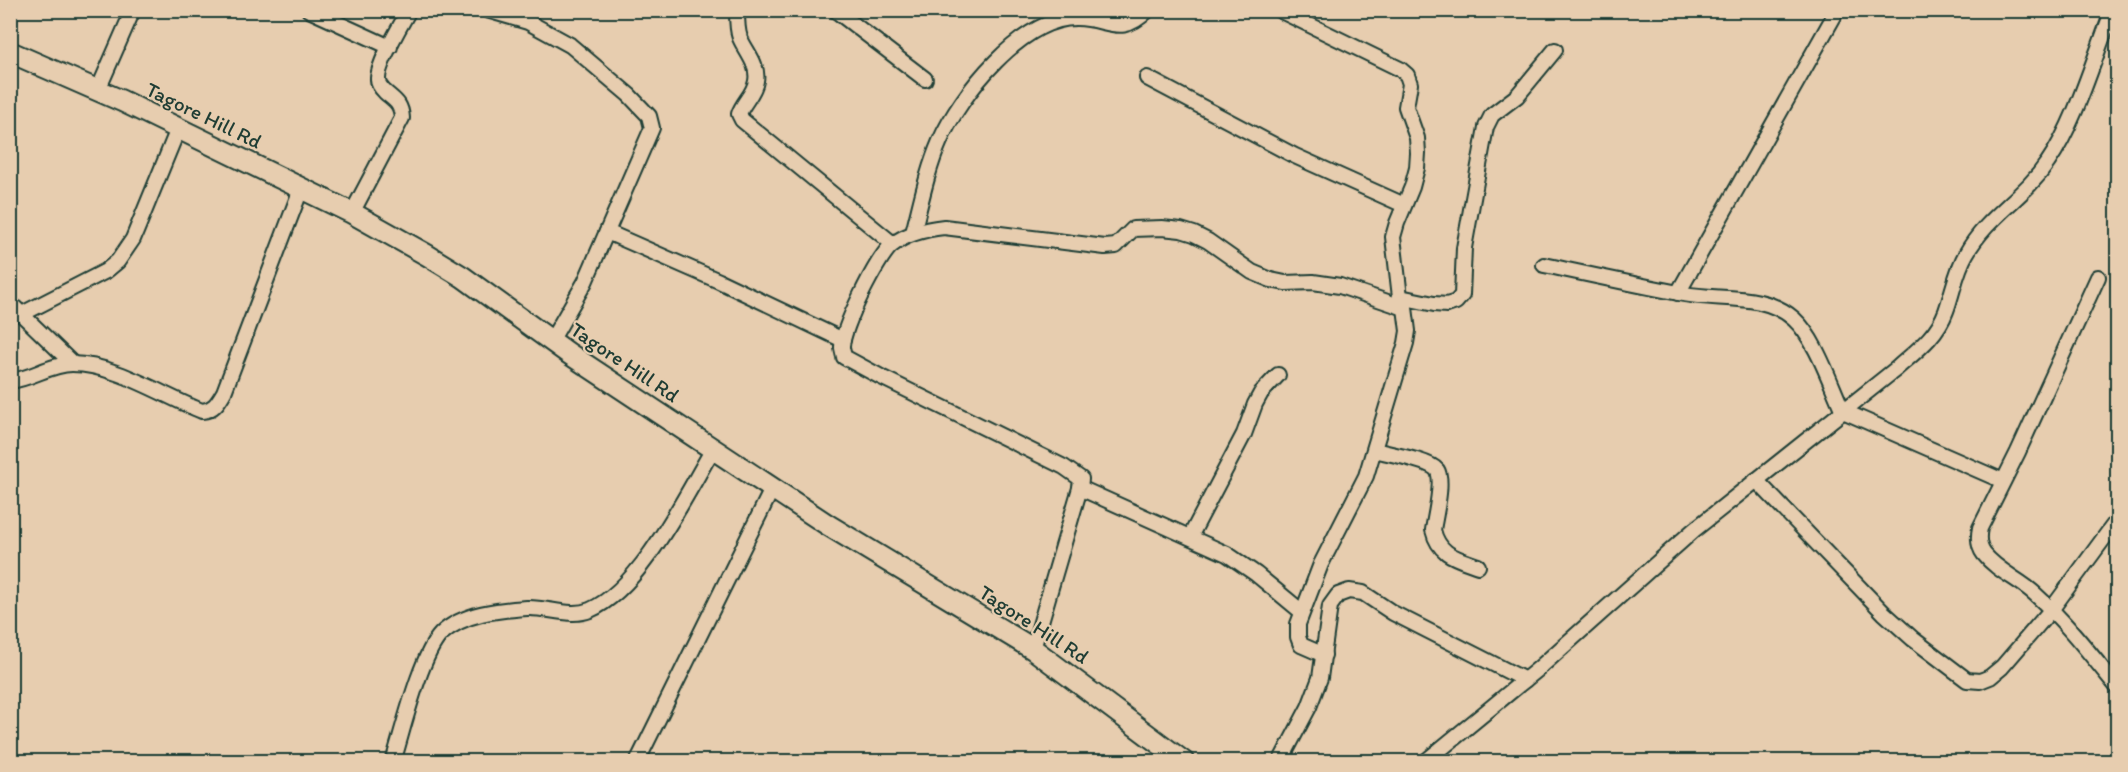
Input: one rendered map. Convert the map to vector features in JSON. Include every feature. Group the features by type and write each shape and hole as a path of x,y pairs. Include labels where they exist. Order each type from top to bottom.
{"main road":[{"name":"Tagore Hill Rd","path":"10,52 98,90 352,213 404,241 463,277 550,341 772,489 1033,649 1184,762"}],"street":[{"path":"98,90 133,10"},
{"path":"309,10 390,47"},
{"path":"352,213 402,118 402,109 398,102 378,83 380,68 409,10"},
{"path":"487,10 528,22 570,45 629,95 649,116 652,128 585,282 550,341"},
{"path":"737,10 740,37 757,73 752,94 742,105 739,114 742,120 893,244"},
{"path":"835,10 925,80"},
{"path":"913,233 932,161 941,139 966,97 1002,56 1041,26 1055,21 1077,18 1126,25 1137,22 1148,10"},
{"path":"1279,10 1400,69 1407,75 1410,84 1406,107 1418,138 1417,168 1412,188 1393,237 1407,320 1406,344 1366,476 1338,528 1302,612 1298,631 1301,645 1324,655"},
{"path":"1425,762 1537,670 1694,531 1920,348 1939,326 1965,256 1983,228 2032,183 2048,163 2062,139 2113,10"},
{"path":"1678,293 1834,16"},
{"path":"1033,649 1081,479 1064,467 844,357 843,340 882,255 893,244 928,228 944,227 1105,247 1116,246 1134,229 1162,228 1194,234 1208,241 1244,267 1271,280 1340,286 1403,303 1447,305 1456,302 1462,295 1464,248 1486,128 1492,116 1517,96 1555,50"},
{"path":"1148,78 1295,156 1404,205"},
{"path":"22,314 106,271 118,261 132,238 178,129"},
{"path":"10,381 28,377 58,365 73,364 108,371 180,403 202,411 210,411 218,404 224,392 301,189"},
{"path":"607,231 720,281 843,340"},
{"path":"1544,265 1678,293 1765,303 1784,310 1805,332 1843,411 2003,481"},
{"path":"2098,277 1980,528 1978,538 1980,548 1996,566 2025,585 2051,610 2118,688"},
{"path":"10,303 73,364"},
{"path":"1190,537 1244,434 1261,393 1278,375"},
{"path":"393,762 424,664 432,646 441,635 450,627 484,613 536,608 575,613 588,611 604,602 642,566 713,449"},
{"path":"1375,450 1429,464 1437,470 1440,480 1433,530 1439,547 1451,556 1478,566"},
{"path":"1756,480 1884,613 1920,646 1967,680 1980,681 1990,677 2051,610 2118,519"},
{"path":"1080,488 1211,546 1243,565 1302,612"},
{"path":"637,762 772,489"},
{"path":"1280,762 1309,707 1320,678 1330,606 1338,595 1349,591 1363,593 1402,617 1525,680"}]}
